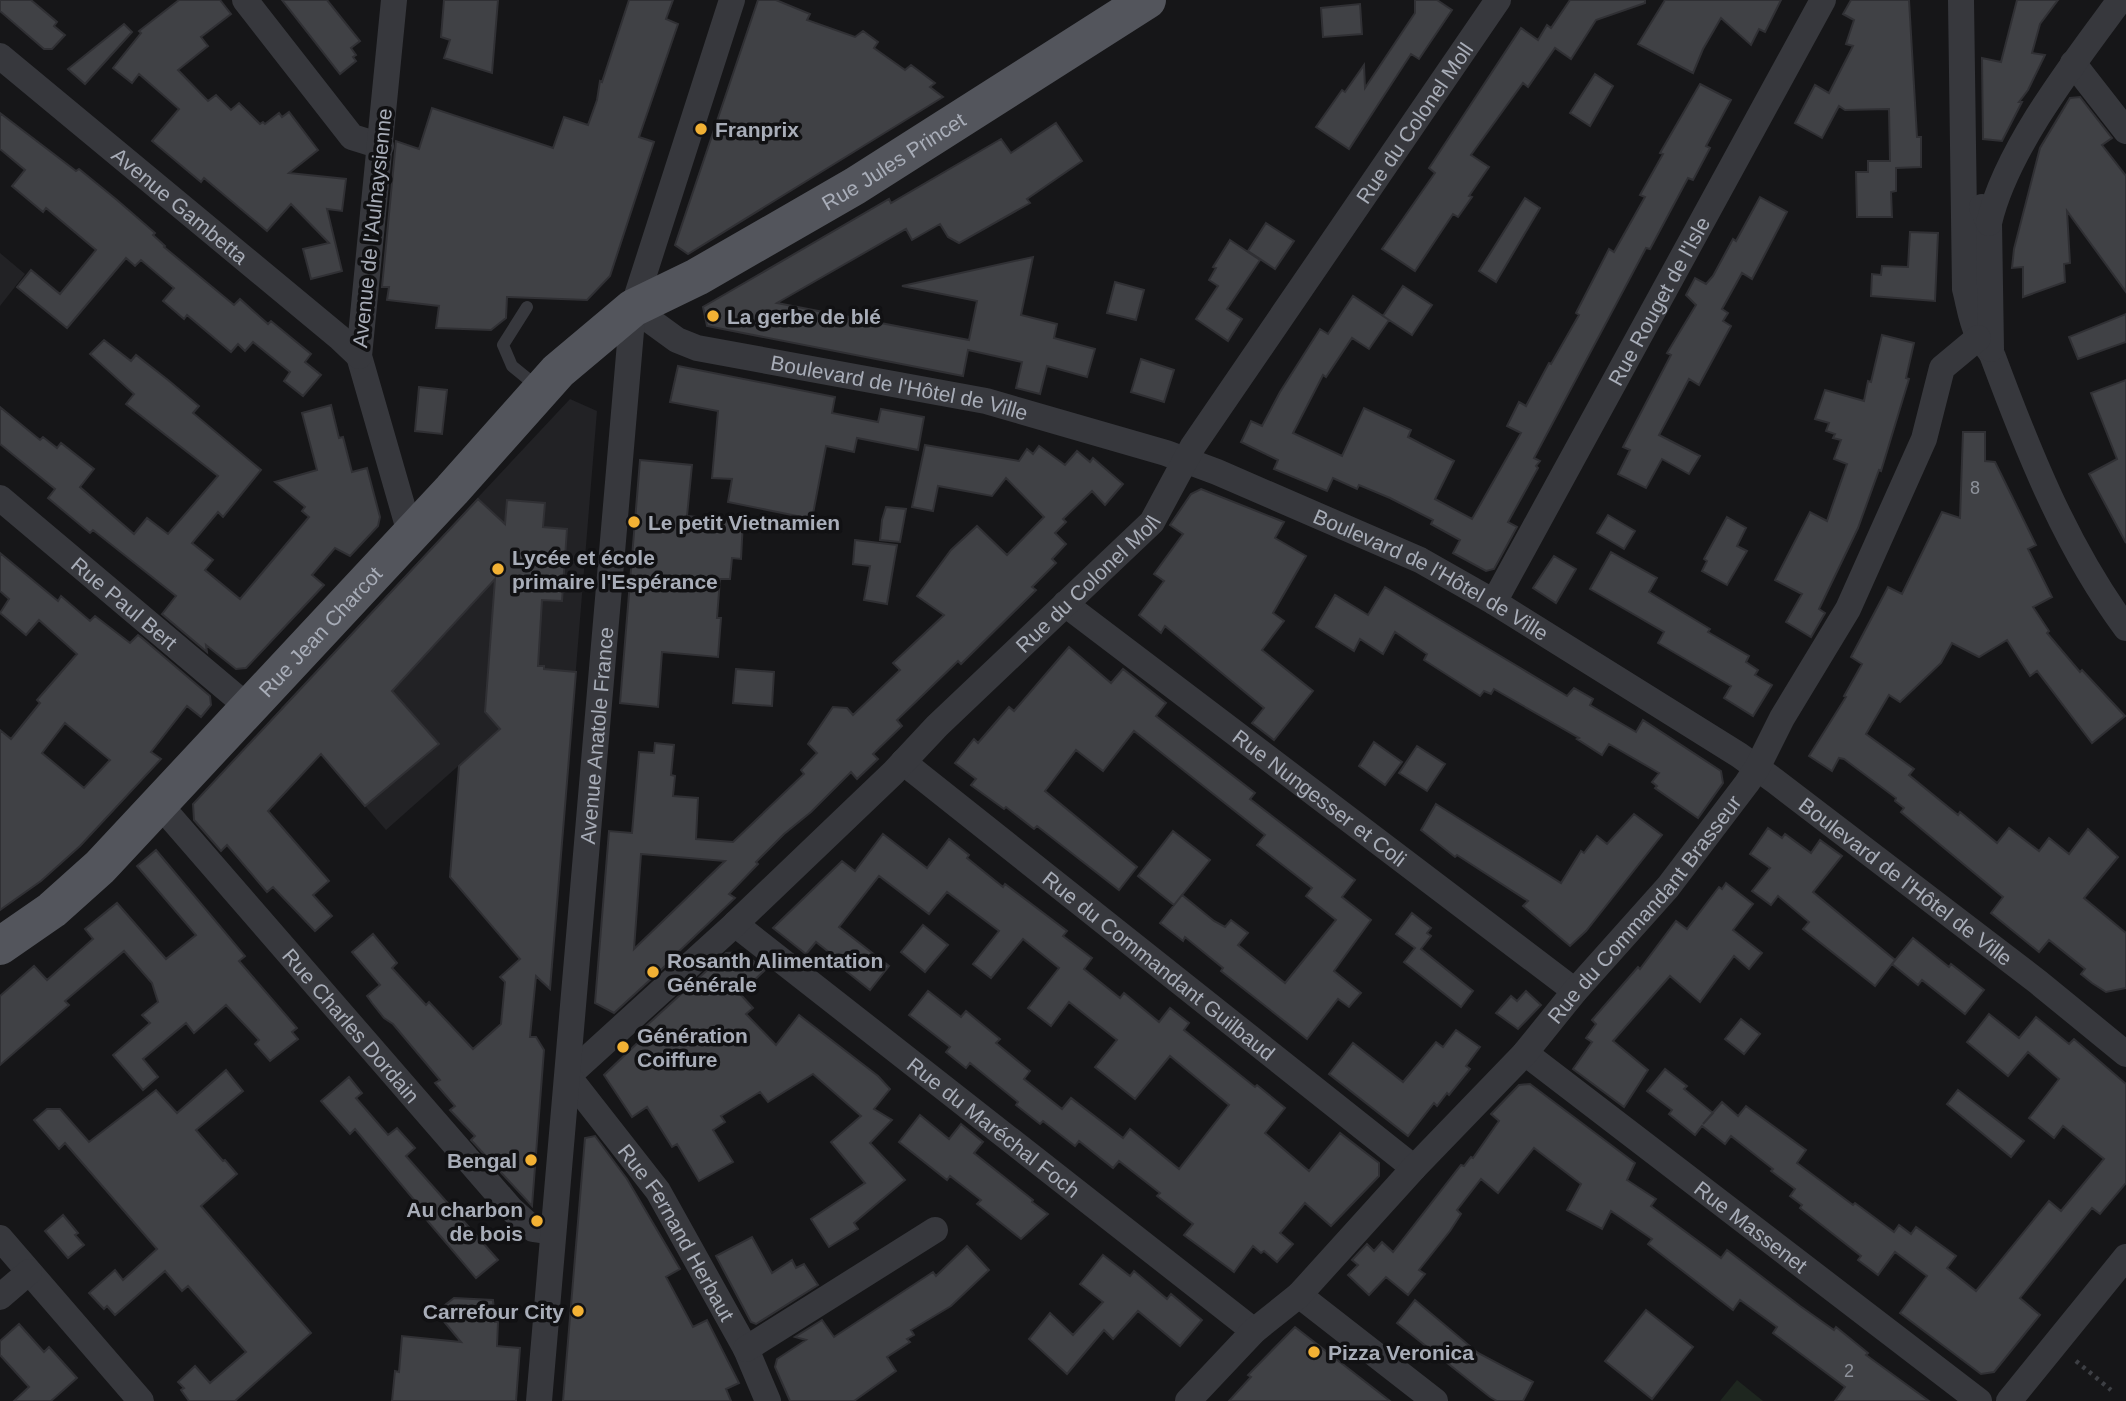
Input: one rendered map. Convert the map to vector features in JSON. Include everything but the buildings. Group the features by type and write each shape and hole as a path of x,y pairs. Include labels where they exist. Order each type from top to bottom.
{"main road":[{"name":"Rue Jules Princet","path":"633,309 697,277 855,186 1147,0"},
{"name":"Rue Jean Charcot","path":"0,946 62,901 100,867 558,371 633,309"}],"street":[{"path":"245,0 352,136 381,146"},
{"name":"Avenue de l'Aulnaysienne","path":"394,0 359,356 410,533"},
{"name":"Avenue Anatole France","path":"539,1401 633,309 732,0"},
{"name":"Rue du Colonel Moll","path":"568,1076 735,924 904,762 937,726 1153,523 1193,446 1498,0"},
{"name":"Rue Rouget de l'Isle","path":"1494,602 1823,0"},
{"path":"1961,0 1965,289 1984,344 2058,515 2090,573 2126,628"},
{"path":"1984,344 1989,222 1993,203 2011,165 2073,63 2120,0"},
{"name":"Avenue Gambetta","path":"0,55 359,356"},
{"path":"2073,63 2126,131"},
{"path":"1964,156 1972,166 1987,172 2011,165"},
{"path":"1964,156 1989,222"},
{"name":"Boulevard de l'Hôtel de Ville","path":"633,309 677,340 697,348 986,401 1186,461 1244,482 1420,560 1494,602 1757,768 1906,878 2124,1047"},
{"name":"Rue du Commandant Brasseur","path":"1188,1401 1254,1331 1299,1295 1414,1168 1525,1053 1575,991 1668,887 1757,768 1782,718 1848,609 1924,439 1942,368 1984,344"},
{"name":"Rue Paul Bert","path":"0,498 248,707"},
{"name":"Rue Nungesser et Coli","path":"1065,604 1575,991"},
{"name":"Rue du Commandant Guilbaud","path":"904,762 1414,1168"},
{"name":"Rue Charles Dordain","path":"160,805 510,1208 533,1229 553,1232"},
{"name":"Rue du Maréchal Foch","path":"735,924 1254,1331"},
{"name":"Rue Massenet","path":"1525,1053 1979,1401"},
{"name":"Rue Fernand Herbaut","path":"568,1076 658,1191 746,1349 768,1401"},
{"path":"746,1349 935,1230"},
{"path":"0,1238 141,1401"},
{"path":"2009,1401 2126,1257"},
{"path":"0,1297 29,1272"},
{"path":"1299,1295 1435,1401"}],"lane":[{"path":"527,307 503,345 512,366 542,390"}],"path":[{"path":"2076,1360 2111,1390"}],"shaded area":[{"path":"0,253 25,274 0,306"},
{"name":"Lycée et école primaire l'Espérance","path":"570,399 597,411 565,803 500,729 386,830 281,708"},
{"path":"1737,1380 1763,1401 1720,1401"}],"place":[{"name":"Franprix","path":"701,129"},
{"name":"La gerbe de blé","path":"713,316"},
{"name":"Le petit Vietnamien","path":"634,522"},
{"name":"Lycée et école primaire l'Espérance","path":"498,569"},
{"name":"Rosanth Alimentation Générale","path":"653,972"},
{"name":"Génération Coiffure","path":"623,1047"},
{"name":"Bengal","path":"531,1160"},
{"name":"Au charbon de bois","path":"537,1221"},
{"name":"Carrefour City","path":"578,1311"},
{"name":"Pizza Veronica","path":"1314,1352"}]}
